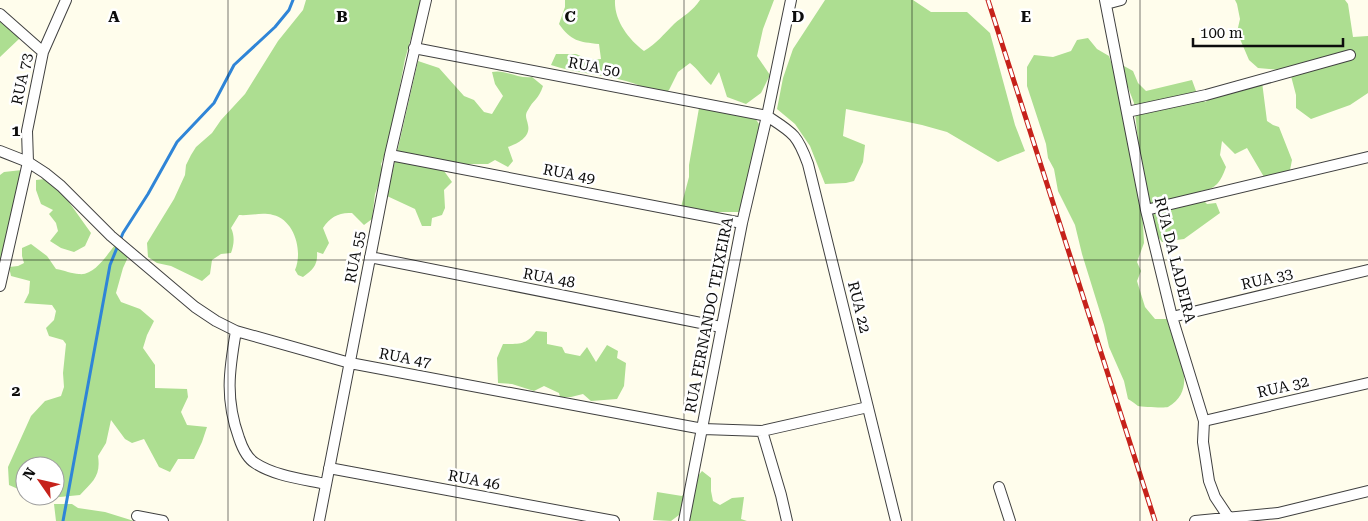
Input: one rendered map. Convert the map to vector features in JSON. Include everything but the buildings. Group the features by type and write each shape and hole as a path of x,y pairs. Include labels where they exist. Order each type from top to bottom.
{"street":[{"name":"RUA 73","path":"0,286 28,162 27,131 43,52 66,0"},
{"name":"RUA 55","path":"319,521 390,155 426,0"},
{"name":"RUA FERNANDO TEIXEIRA","path":"684,521 742,223 767,116 790,0"},
{"path":"1106,2 1121,0"},
{"name":"RUA DA LADEIRA","path":"1106,2 1146,210 1172,317 1204,421 1203,442 1208,481 1215,497 1230,519"},
{"path":"0,14 43,52"},
{"name":"RUA 50","path":"414,48 767,116"},
{"path":"1127,112 1206,95 1350,55"},
{"name":"RUA 22","path":"767,116 791,131 800,143 808,164 896,521"},
{"name":"RUA 47","path":"0,151 28,162 46,173 111,236 195,307 236,332 350,362 703,429 762,431 811,418 868,407"},
{"name":"RUA 49","path":"390,155 742,223"},
{"path":"1146,210 1368,157"},
{"name":"RUA 48","path":"370,257 721,327"},
{"name":"RUA 33","path":"1172,317 1368,270"},
{"path":"236,332 230,365 229,393 232,419 243,448 253,462 268,471 325,484"},
{"name":"RUA 32","path":"1204,421 1368,383"},
{"path":"762,431 787,521"},
{"name":"RUA 46","path":"329,468 614,521"},
{"path":"999,487 1010,521"},
{"path":"1195,521 1278,513 1368,491"},
{"path":"137,516 163,521"}],"green space":[{"path":"306,0 422,0 405,59 389,143 381,164 383,173 375,194 372,219 364,225 352,213 339,214 332,218 323,228 329,243 323,254 317,252 317,260 314,267 303,277 298,275 295,270 298,255 292,230 281,218 269,214 239,215 231,228 234,241 231,253 221,254 212,260 210,274 202,281 171,266 157,263 148,257 147,243 174,199 185,175 186,165 191,155 196,147 212,133 221,120 245,94 278,41 303,10"},
{"path":"565,0 615,0 617,15 623,28 644,51 700,0 774,0 763,29 757,56 770,75 761,93 746,104 727,97 719,72 711,85 690,63 678,72 669,90 662,96 640,85 626,81 551,65 556,54 576,54 590,60 601,59 599,44 576,40 559,24 565,7"},
{"path":"825,0 913,0 931,12 967,12 990,33 1015,125 1025,151 998,162 947,132 846,109 843,136 865,145 863,162 854,181 825,184 810,146 795,124 777,109 783,78 793,49"},
{"path":"1235,0 1345,0 1348,4 1353,37 1368,36 1368,93 1350,105 1311,119 1296,108 1296,95 1291,76 1280,70 1258,68 1249,60 1237,32 1240,19"},
{"path":"0,18 12,27 20,38 0,57"},
{"path":"1088,38 1097,49 1109,56 1117,80 1129,150 1135,168 1142,207 1144,243 1137,262 1141,271 1137,281 1145,307 1155,319 1167,319 1182,366 1183,389 1178,399 1168,407 1138,406 1128,399 1124,381 1109,347 1075,225 1058,191 1054,169 1048,158 1046,144 1027,86 1027,67 1034,55 1053,57 1071,51 1077,40"},
{"path":"418,61 439,68 464,96 474,100 484,112 492,114 503,96 495,84 492,72 497,71 522,77 532,77 543,86 540,94 526,114 527,133 519,142 508,147 513,161 508,167 495,160 488,164 459,164 443,167 452,182 444,190 445,208 442,215 432,218 431,226 422,226 415,209 387,196"},
{"path":"1124,66 1133,71 1138,83 1146,91 1192,80 1196,91 1205,102 1221,93 1262,82 1267,121 1279,127 1292,160 1290,170 1278,175 1264,177 1247,148 1235,154 1222,141 1220,155 1226,167 1224,172 1214,187 1200,191 1203,200 1207,204 1216,203 1220,213 1184,239 1162,242 1155,233 1139,149 1134,103 1124,77"},
{"path":"699,108 755,118 759,124 760,131 739,212 716,212 681,207 689,177 689,165"},
{"path":"22,170 0,270 0,175 4,172"},
{"path":"45,179 66,198 91,233 85,246 74,252 61,248 50,241 58,231 56,223 49,214 53,210 41,204 36,190 36,180"},
{"path":"31,244 47,256 56,269 76,274 84,274 95,269 115,245 129,255 116,293 121,302 140,309 154,321 143,348 155,365 155,388 187,389 188,397 181,412 187,425 207,427 194,459 178,459 170,472 159,467 144,439 132,443 125,439 111,420 106,443 98,456 99,463 95,478 80,495 65,496 65,456 15,456 15,488 9,485 8,467 31,416 45,401 61,396 64,387 63,373 66,344 63,340 49,336 46,328 54,320 56,311 52,305 24,303 29,293 30,281 11,276 9,267 24,263 22,248"},
{"path":"536,331 547,332 547,344 562,347 565,353 580,356 587,347 596,362 607,345 618,351 617,358 626,363 624,386 617,399 591,401 583,394 560,397 559,393 544,386 534,391 512,384 498,383 497,358 503,344 522,343 533,336"},
{"path":"702,471 711,478 713,501 720,505 732,498 744,497 741,519 747,521 686,521 679,515 671,521 653,520 657,492 682,496"},
{"path":"72,504 78,508 105,512 134,521 56,521 54,506"}],"waterway":[{"path":"63,521 110,265 123,233 148,194 177,142 214,103 234,65 275,27 289,10 293,0"}],"railway":[{"path":"988,0 1155,521"}]}
